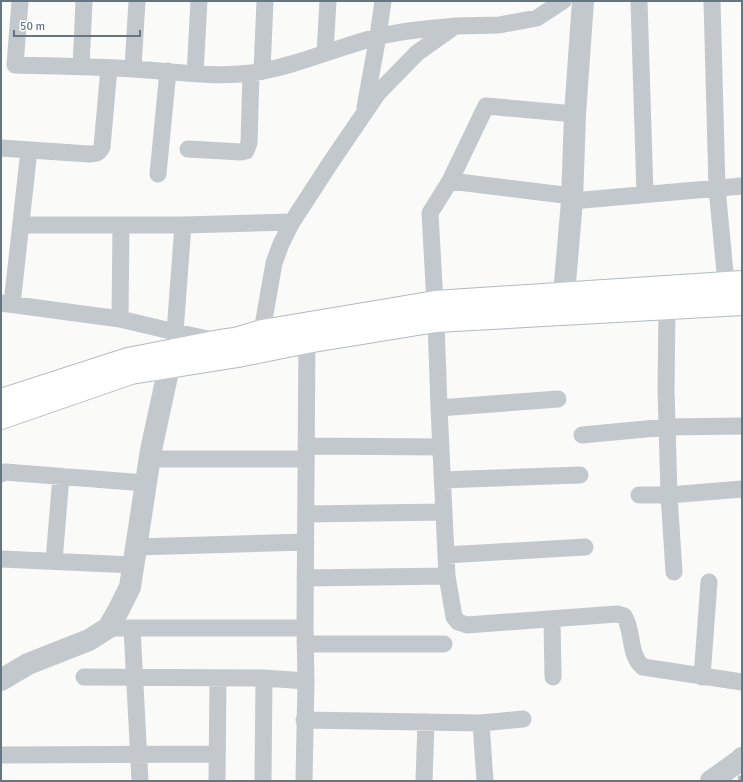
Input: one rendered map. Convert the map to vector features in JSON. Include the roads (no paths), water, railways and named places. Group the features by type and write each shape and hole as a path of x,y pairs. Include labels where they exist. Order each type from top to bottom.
{"main road":[{"path":"1,400 128,359 220,341 236,339 262,341 436,312 564,304 734,283"},
{"path":"564,304 667,308 742,304"},
{"path":"1,418 131,373 171,350 238,356 262,341"}],"street":[{"path":"20,1 15,65 132,68 222,75 256,72 295,63 378,36 455,26 499,25 537,18 563,1"},
{"path":"81,67 84,1"},
{"path":"132,68 137,1"},
{"path":"195,74 199,1"},
{"path":"188,149 242,152 246,151 250,144 264,1"},
{"path":"325,53 328,1"},
{"path":"363,114 378,36 382,1"},
{"path":"564,304 572,198 575,114 583,1"},
{"path":"639,1 645,194"},
{"path":"712,1 717,188 734,283"},
{"path":"262,341 274,263 281,244 292,222 378,93 417,53 455,26"},
{"path":"1,148 89,154 96,154 100,152 102,147 109,68"},
{"path":"158,174 168,71"},
{"path":"575,114 486,106 450,181 430,213 436,312 447,576 454,617 458,622 467,625 617,614 624,616 627,621 636,658 639,664 644,667 742,682"},
{"path":"29,150 21,225 6,304 120,319 171,350"},
{"path":"450,181 572,198 742,186"},
{"path":"21,225 183,225 292,222"},
{"path":"120,319 121,225"},
{"path":"1,680 28,664 90,640 108,628 130,587 149,459 171,350 183,225"},
{"path":"667,308 667,427 669,495 674,572"},
{"path":"304,781 304,720 306,681 305,578 307,333"},
{"path":"439,408 558,398"},
{"path":"582,435 667,427 742,426"},
{"path":"149,459 441,447"},
{"path":"1,474 5,472 146,483"},
{"path":"442,480 580,475"},
{"path":"54,561 61,476"},
{"path":"639,495 669,495 742,489"},
{"path":"306,514 444,512"},
{"path":"1,559 54,561 306,542"},
{"path":"446,555 585,546"},
{"path":"305,578 447,576"},
{"path":"702,677 709,582"},
{"path":"552,619 553,677"},
{"path":"108,628 305,636 444,644"},
{"path":"132,628 140,781"},
{"path":"84,677 264,678 306,681"},
{"path":"217,781 218,678"},
{"path":"262,781 264,678"},
{"path":"304,720 481,723 523,718"},
{"path":"424,781 426,722"},
{"path":"481,723 485,781"},
{"path":"1,755 217,754"},
{"path":"712,781 742,758"}]}
